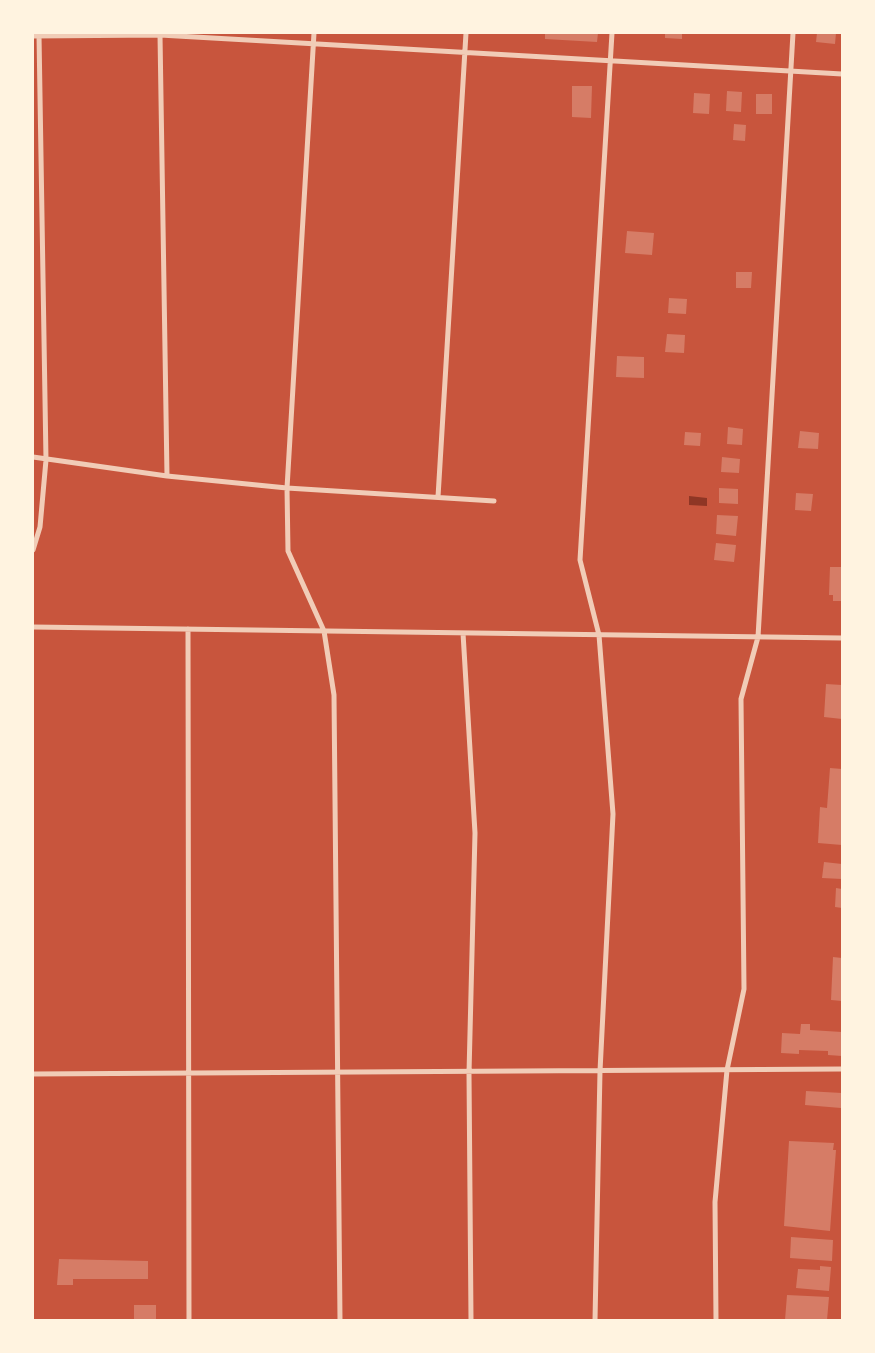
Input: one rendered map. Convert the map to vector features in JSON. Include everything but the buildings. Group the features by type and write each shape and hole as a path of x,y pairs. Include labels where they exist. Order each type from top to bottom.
{"street":[{"path":"314,33 287,488 288,551 324,631 334,695 340,1320"},
{"path":"438,497 466,33"},
{"path":"595,1320 600,1071 613,814 599,635 580,560 612,33"},
{"path":"716,1320 715,1202 727,1070 744,989 741,699 758,637 793,33"},
{"path":"33,550 40,527 46,460 37,35 234,36 313,44 842,74"},
{"path":"160,35 167,476"},
{"path":"33,457 167,476 287,488 494,501"},
{"path":"33,627 842,638"},
{"path":"188,629 189,1320"},
{"path":"463,633 475,833 469,1073 471,1320"},
{"path":"33,1074 337,1070 469,1073 842,1069"}],"shaded area":[{"path":"689,496 707,498 707,506 689,505"}]}
